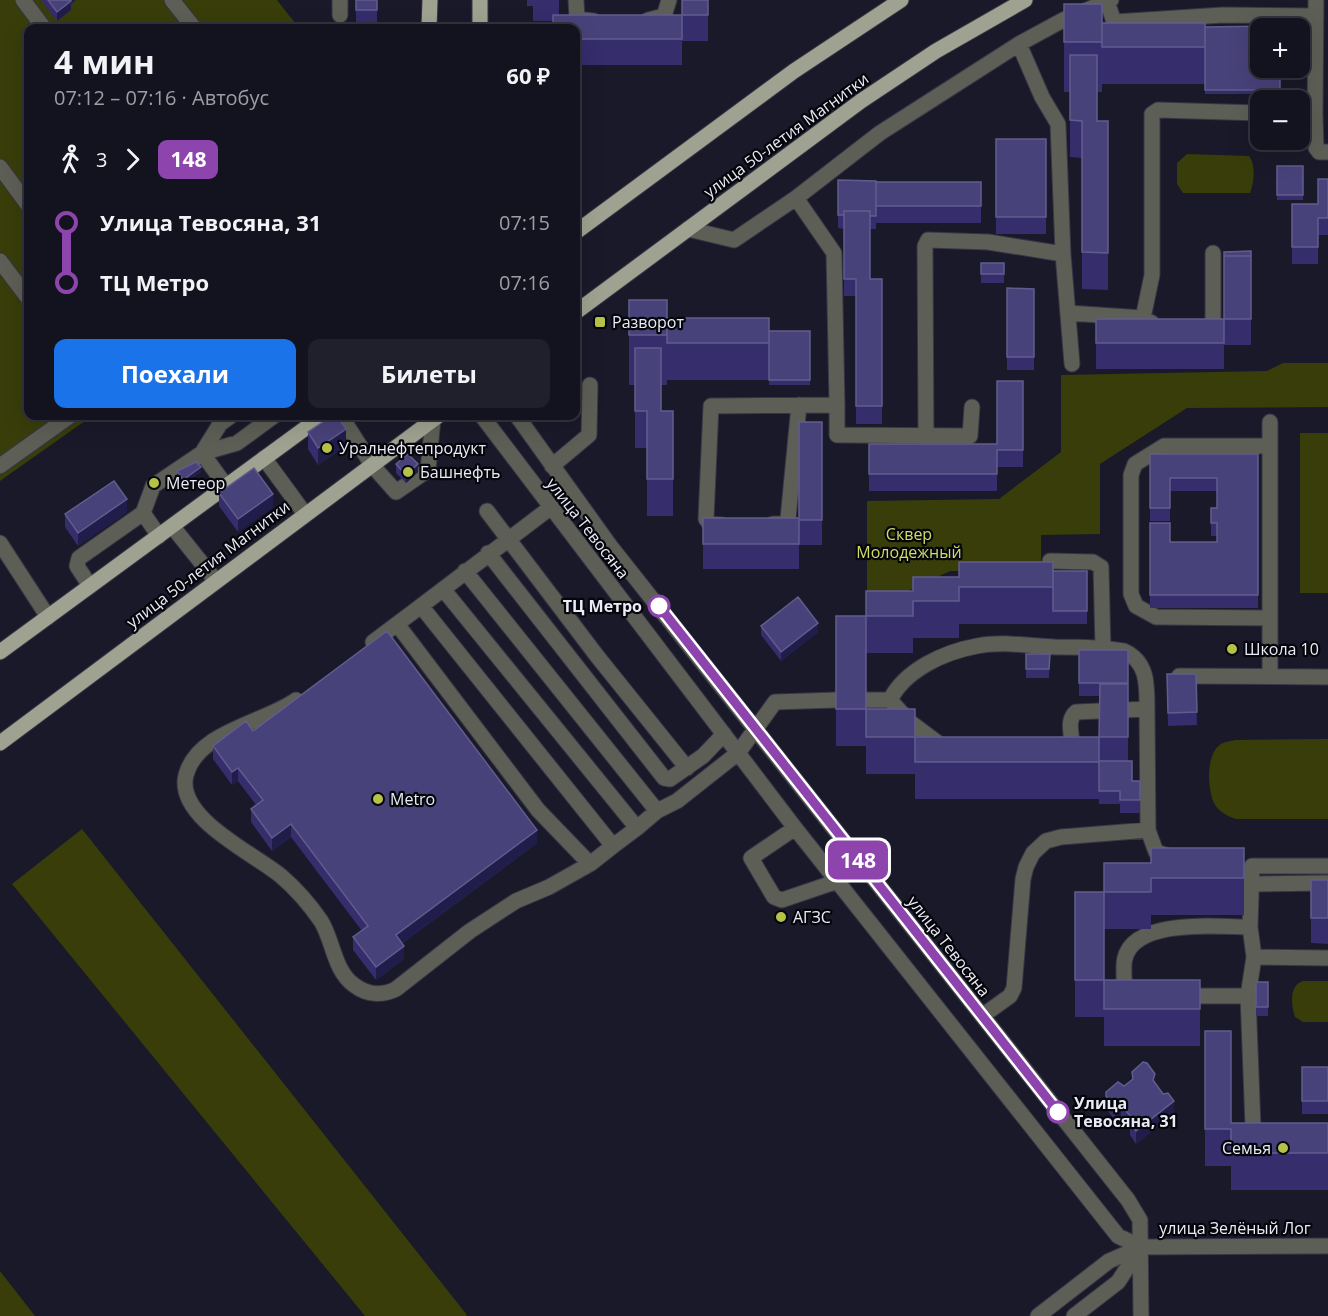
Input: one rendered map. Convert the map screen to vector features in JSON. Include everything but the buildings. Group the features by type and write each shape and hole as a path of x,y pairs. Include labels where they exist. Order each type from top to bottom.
{"main road":[{"path":"429,24 430,0"},
{"path":"480,0 480,24"},
{"path":"580,229 802,65 901,0"},
{"name":"улица 50-летия Магнитки","path":"580,309 861,101 936,51 1025,0"},
{"path":"0,652 316,420"},
{"name":"улица 50-летия Магнитки","path":"0,742 433,420"}],"street":[{"path":"23,0 41,24"},
{"path":"172,0 191,24"},
{"path":"576,0 577,19 606,21"},
{"path":"630,21 659,19 667,12 669,0"},
{"path":"1316,0 1316,148 1319,152 1328,152"},
{"path":"688,229 734,240 796,198 880,133 1019,44 1064,20 1109,1 1114,22 1223,15 1316,16"},
{"path":"1019,44 1042,97 1058,124 1061,135 1063,254 1072,364"},
{"path":"1143,318 1152,275 1152,114 1158,110 1250,112"},
{"path":"1310,114 1315,114"},
{"path":"0,167 24,200"},
{"path":"796,198 834,253 837,435 926,438 970,436 972,407"},
{"path":"926,438 926,242 988,242 1063,254"},
{"path":"1183,329 1206,330 1212,326 1213,253"},
{"path":"0,261 24,293"},
{"path":"1069,313 1143,318 1164,327"},
{"path":"552,466 588,435 590,385"},
{"path":"735,525 712,525 707,521 709,408 715,405 837,405"},
{"path":"759,524 784,524 788,519 799,405"},
{"path":"1,463 64,420"},
{"path":"202,453 220,424 226,420"},
{"path":"90,586 77,566 77,560 143,513 153,486 202,453 237,443 269,420"},
{"path":"344,420 372,465 392,490 401,491 428,470 436,420"},
{"name":"улица Тевосяна","path":"485,420 795,828 1118,1236 1142,1247"},
{"name":"улица Тевосяна","path":"521,420 612,548 1128,1200 1140,1220 1141,1316"},
{"path":"1270,422 1270,675"},
{"path":"1270,446 1164,446 1135,464 1131,475 1132,601 1152,616 1270,618"},
{"path":"202,453 226,486"},
{"path":"264,458 305,514"},
{"path":"358,653 508,537 550,508"},
{"path":"487,511 597,656 687,768"},
{"path":"143,513 165,531 216,581"},
{"path":"0,543 48,617"},
{"path":"488,553 661,775 667,779 687,768 715,746 724,734"},
{"path":"1050,561 1093,562 1101,567 1103,648"},
{"path":"465,571 657,811"},
{"path":"443,589 637,828"},
{"path":"421,606 613,846"},
{"path":"397,624 538,810 590,864"},
{"path":"890,700 896,687 907,676 922,667 976,646 1103,648 1124,651 1140,664 1147,681 1148,830 1158,854 1185,856"},
{"path":"1179,676 1328,677"},
{"path":"310,689 282,710 226,732 190,764 185,782 187,794 213,829 282,877 321,921 342,971 352,984 364,991 377,994 396,989 470,931 516,900 549,887 590,864 657,811 677,801 738,753 775,702 836,700"},
{"path":"866,700 890,700 922,732 941,747 962,755"},
{"path":"1052,756 1066,755 1071,751 1070,719 1076,712 1147,708"},
{"path":"795,828 751,858 774,897 782,900 838,880"},
{"path":"982,1016 1010,996 1014,988 1023,879 1033,853 1046,841 1061,837 1148,830"},
{"path":"1236,857 1252,866 1328,866"},
{"path":"1252,866 1250,927 1254,957 1248,996 1253,1130 1261,1134 1283,1134"},
{"path":"1252,884 1328,883"},
{"path":"1145,996 1130,995 1126,991 1123,963 1127,950 1146,934 1181,928 1250,927"},
{"path":"1254,957 1328,958"},
{"path":"1168,996 1248,996"},
{"name":"улица Зелёный Лог","path":"1038,1316 1109,1261 1142,1247 1328,1246"},
{"name":"улица Зелёный Лог","path":"1074,1316 1118,1282 1142,1247"}],"green space":[{"path":"0,0 277,0 296,24 24,24 24,420 86,420 0,481"},
{"path":"1187,154 1249,156 1254,174 1250,193 1183,193 1177,184 1177,163"},
{"name":"Сквер Молодежный","path":"1283,363 1328,363 1328,407 1187,408 1100,464 1100,534 1041,535 1041,571 950,571 867,610 867,501 999,499 1061,452 1061,375 1267,371"},
{"path":"1300,433 1328,433 1328,593 1300,593"},
{"path":"1328,739 1328,819 1236,819 1218,809 1214,803 1209,771 1213,755 1221,744 1235,740"},
{"path":"82,829 466,1316 365,1316 12,884"},
{"path":"1328,981 1328,1022 1303,1022 1295,1017 1293,991 1298,983"},
{"path":"0,1271 35,1316 0,1316"}],"bus line":[{"name":"148","path":"659,606 1058,1112"}],"place":[{"name":"Разворот","path":"600,322"},
{"name":"Уралнефтепродукт","path":"327,448"},
{"name":"Башнефть","path":"408,472"},
{"name":"Метеор","path":"154,483"},
{"name":"ТЦ Метро","path":"659,606"},
{"name":"Школа 10","path":"1232,649"},
{"name":"Metro","path":"378,799"},
{"name":"АГЗС","path":"781,917"},
{"name":"Улица Тевосяна, 31","path":"1058,1112"},
{"name":"Семья","path":"1283,1148"}]}
